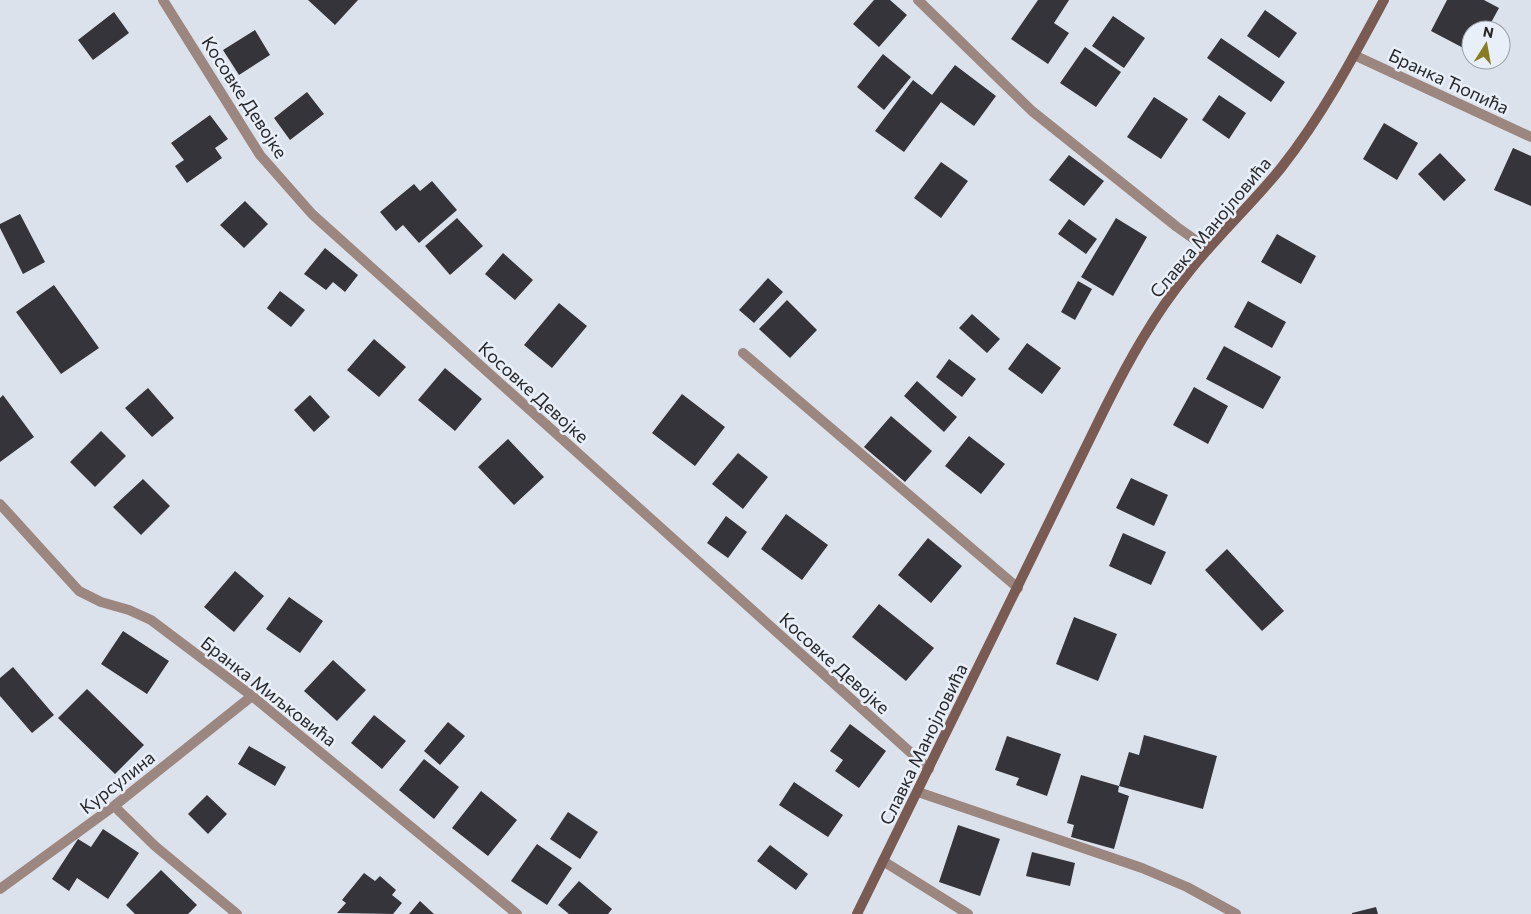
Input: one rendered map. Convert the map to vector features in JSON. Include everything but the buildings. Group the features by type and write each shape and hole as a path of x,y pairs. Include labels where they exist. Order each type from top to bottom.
{"main road":[{"name":"Славка Манојловића","path":"857,914 1141,339 1168,299 1208,249 1281,168 1316,120 1384,0"}],"street":[{"name":"Косовке Девојке","path":"163,0 260,155 312,214 929,769"},
{"path":"918,0 1032,110 1177,227 1208,249"},
{"name":"Бранка Ћопића","path":"1354,55 1531,136"},
{"path":"743,354 1018,588"},
{"name":"Бранка Миљковића","path":"0,504 80,591 101,602 129,610 152,620 252,696 517,914"},
{"name":"Курсулина","path":"0,889 114,806 252,696"},
{"path":"918,792 1142,868 1187,887 1236,914"},
{"path":"114,806 155,846 237,914"},
{"path":"883,861 968,914"}]}
